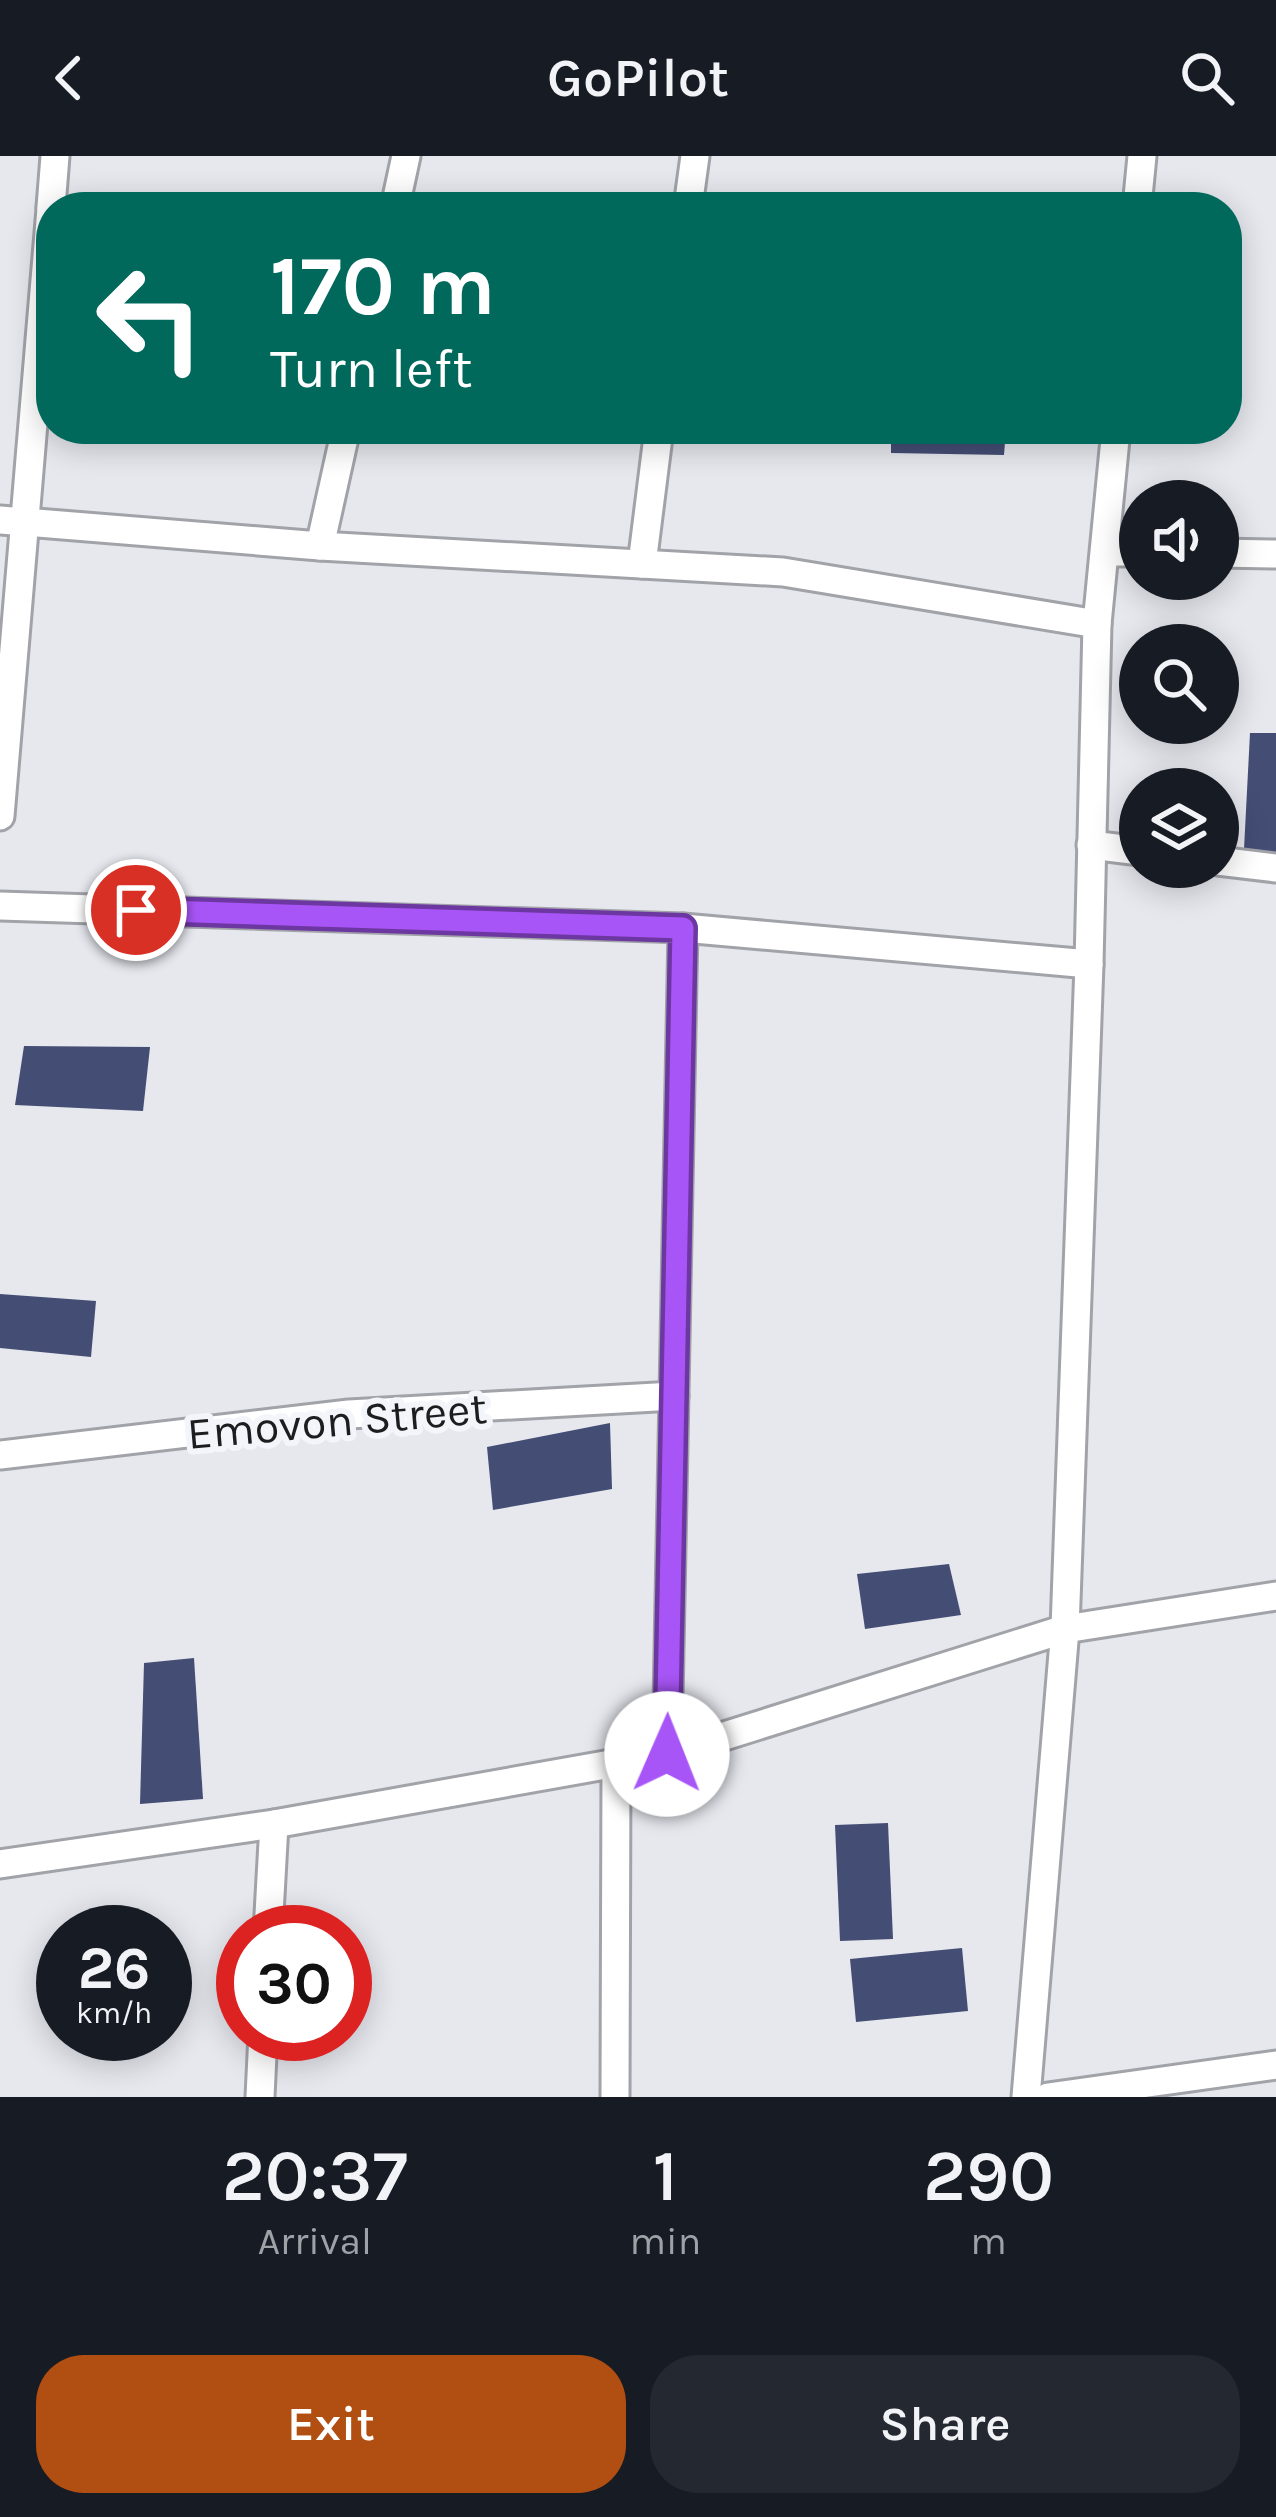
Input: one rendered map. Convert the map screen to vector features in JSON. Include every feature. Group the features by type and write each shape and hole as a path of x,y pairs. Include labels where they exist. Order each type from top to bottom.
{"street":[{"path":"53,192 56,156"},
{"path":"398,192 406,156"},
{"path":"690,192 695,156"},
{"path":"1138,192 1142,156"},
{"path":"0,816 12,521 36,328"},
{"path":"320,545 343,444"},
{"path":"642,564 657,444"},
{"path":"1026,2097 1065,1628 1097,624 1116,444"},
{"path":"12,521 320,545 783,572 1097,624"},
{"path":"1105,552 1119,552"},
{"path":"1239,553 1276,554"},
{"path":"1091,844 1119,848"},
{"path":"1239,864 1276,868"},
{"path":"0,906 683,928 1089,964"},
{"path":"667,1754 683,928"},
{"name":"Emovon Street","path":"0,1455 349,1414 674,1396"},
{"path":"0,1864 274,1824 667,1754 1065,1628 1276,1596"},
{"path":"615,2097 616,1764"},
{"path":"270,1905 274,1824"},
{"path":"260,2097 262,2061"},
{"path":"1048,2097 1276,2065"}],"building":[{"path":"891,444 1005,444 1004,455 891,453"},
{"path":"1250,733 1276,733 1276,854 1244,849"},
{"path":"24,1046 150,1047 143,1111 15,1105"},
{"path":"0,1294 96,1301 91,1357 0,1348"},
{"path":"610,1423 612,1489 493,1510 487,1447"},
{"path":"949,1564 961,1615 865,1629 857,1574"},
{"path":"194,1658 203,1799 140,1804 144,1663"},
{"path":"888,1823 893,1939 840,1941 835,1825"},
{"path":"962,1948 968,2011 856,2022 850,1959"}],"route":[{"path":"136,910 683,928 667,1754"}]}
